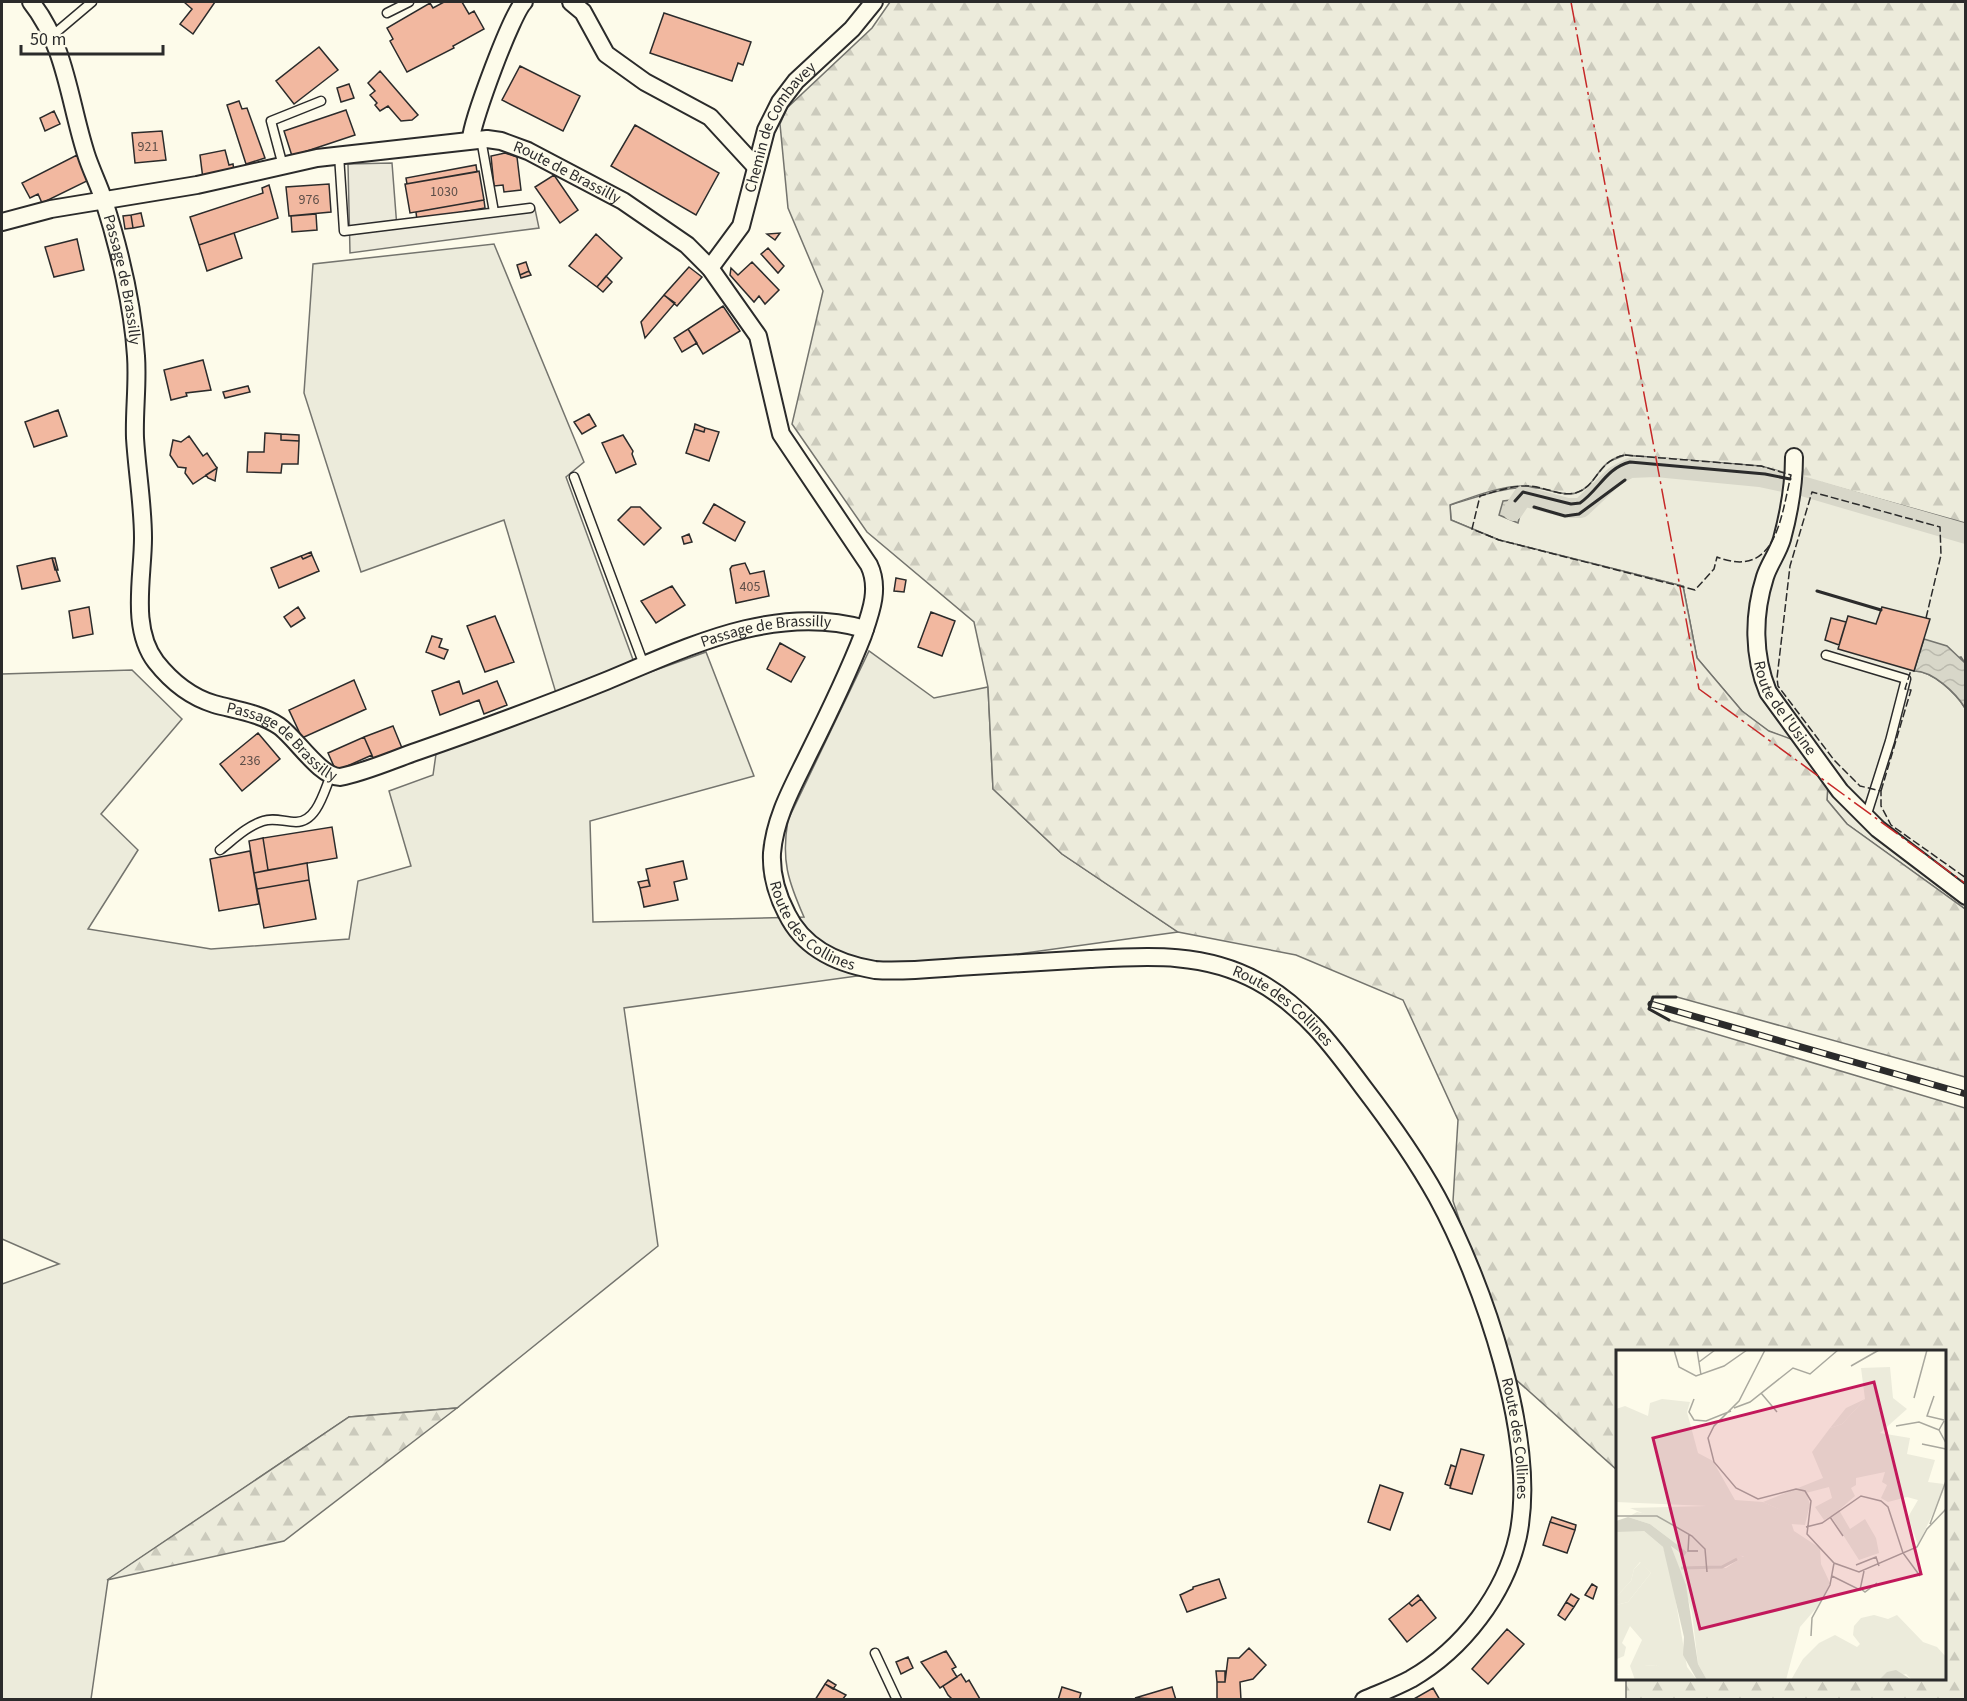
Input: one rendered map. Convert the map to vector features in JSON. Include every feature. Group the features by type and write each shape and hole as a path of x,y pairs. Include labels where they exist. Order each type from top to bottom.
{"street":[{"name":"Passage de Brassilly","path":"31,2 53,35 86,155 104,199 132,318 136,354 135,438 143,537 140,607 147,648 164,672 187,691 213,704 252,714 278,725 331,776 345,776 550,704 723,634 772,624 825,621 865,629"},
{"path":"476,139 472,127 524,2"},
{"path":"571,2 583,12 606,54 645,82 710,117 756,167"},
{"name":"Chemin de Combavey","path":"710,268 741,226 766,130 784,97 796,81 852,29 874,2"},
{"name":"Route de Brassilly","path":"2,222 104,199 197,185 339,155 476,139 513,145 623,201 687,245 710,268 758,336 781,434 873,573 874,598 865,629"},
{"name":"Route de l'Usine","path":"1794,457 1793,484 1782,539 1764,581 1756,639 1760,669 1768,692 1840,791 1907,853 1965,896"},
{"name":"Route des Collines","path":"865,629 849,670 786,803 774,839 772,868 776,886 790,920 800,934 827,955 845,964 875,970 1148,956 1214,964 1255,980 1292,1004 1325,1036 1376,1104 1436,1196 1457,1239 1489,1322 1513,1406 1523,1474 1517,1538 1503,1579 1485,1609 1463,1637 1443,1656 1412,1678 1365,1700"}],"lane":[{"path":"53,35 92,2"},
{"path":"387,13 409,2"},
{"path":"283,166 271,121 321,101"},
{"path":"476,139 494,212"},
{"path":"339,155 344,231 530,208"},
{"path":"574,477 644,665"},
{"path":"1826,655 1906,679 1890,741 1866,817"},
{"path":"220,850 263,821 305,820 318,806 331,776"},
{"path":"875,1653 897,1700"}],"green space":[{"path":"890,2 1965,2 1965,523 1761,466 1625,455 1608,462 1589,485 1576,493 1565,494 1532,486 1517,486 1487,492 1450,505 1451,520 1499,540 1683,586 1697,658 1742,711 1769,731 1818,749 1829,767 1827,800 1847,824 1965,909 1965,1077 1677,997 1653,997 1649,1009 1669,1020 1965,1108 1965,1699 1626,1699 1626,1680 1946,1680 1946,1350 1616,1350 1616,1469 1513,1377 1453,1201 1458,1120 1403,1000 1296,955 1178,932 1062,854 993,789 988,687 974,622 867,532 792,424 823,291 788,208 780,124 787,108 872,28"},
{"path":"494,244 584,462 566,477 639,676 706,652 754,776 590,821 593,922 804,917 787,870 785,847 788,820 869,651 934,698 988,687 993,789 1062,854 1178,932 624,1008 658,1246 457,1408 349,1417 108,1580 91,1699 2,1699 2,1284 59,1264 2,1239 2,674 132,670 182,719 101,814 138,850 88,929 211,949 349,939 358,881 411,866 389,791 433,775 436,754 559,703 504,520 361,572 304,393 313,264"},
{"path":"1625,455 1761,466 1965,523 1965,663 1961,657 1915,671 1936,679 1956,696 1965,708 1965,909 1847,824 1827,800 1829,767 1818,750 1768,731 1742,711 1697,658 1683,586 1499,540 1451,520 1450,505 1493,492 1535,488 1565,494 1592,481 1605,463"},
{"path":"457,1408 284,1541 107,1580 349,1417"}],"shaded area":[{"path":"392,163 397,228 535,209 539,228 350,253 348,164"}],"water":[{"path":"1503,501 1523,503 1518,523 1499,515"},
{"path":"1924,639 1947,646 1965,663 1965,708 1943,684 1929,675 1914,671"}],"building":[{"path":"184,2 215,2 193,34 180,24 192,9"},
{"path":"444,2 462,2 469,14 474,11 484,29 453,46 454,48 407,72 390,41 393,39 387,28 430,3 433,8"},
{"path":"664,13 751,42 743,65 738,63 732,81 650,53"},
{"path":"319,47 338,70 294,104 276,81"},
{"path":"520,66 580,96 563,131 502,100"},
{"path":"380,71 418,115 412,120 401,121 388,106 380,111 375,105 377,103 370,95 375,91 368,83"},
{"path":"349,84 354,98 341,102 337,88"},
{"path":"239,101 242,109 247,108 265,158 246,164 227,105"},
{"path":"346,110 355,135 292,156 284,131"},
{"path":"54,111 60,124 45,131 40,118"},
{"path":"635,125 719,173 696,215 611,166"},
{"path":"162,131 166,160 135,163 132,133"},
{"path":"225,150 229,165 233,164 234,171 203,179 200,155"},
{"path":"505,153 517,157 521,190 504,192 503,185 494,186 491,156"},
{"path":"77,155 89,180 42,203 38,194 30,198 22,183"},
{"path":"476,165 477,172 407,184 406,178"},
{"path":"479,171 484,200 410,213 405,184"},
{"path":"554,175 578,210 560,223 535,187"},
{"path":"329,184 331,212 289,216 286,187"},
{"path":"269,185 278,218 199,245 190,217 263,193 262,188"},
{"path":"484,200 485,208 417,220 416,212"},
{"path":"141,213 144,226 133,228 131,215"},
{"path":"316,214 317,230 292,232 291,216"},
{"path":"131,215 133,228 125,229 123,216"},
{"path":"234,233 242,258 207,271 199,245"},
{"path":"780,233 775,240 767,234"},
{"path":"596,234 622,258 597,287 569,266"},
{"path":"77,239 84,270 54,277 45,247"},
{"path":"768,248 784,266 778,273 761,254"},
{"path":"526,262 529,271 520,275 517,265"},
{"path":"752,262 779,290 765,304 759,296 754,302 730,275 731,268 738,275"},
{"path":"689,267 702,277 677,306 664,295"},
{"path":"529,271 531,275 521,278 520,275"},
{"path":"606,276 612,282 603,292 597,287"},
{"path":"664,295 675,303 645,338 641,322"},
{"path":"723,306 740,331 703,354 688,329"},
{"path":"688,329 697,343 682,352 674,338"},
{"path":"203,360 211,390 186,393 187,396 171,400 164,370"},
{"path":"248,386 250,392 225,398 223,392"},
{"path":"58,410 67,436 34,447 25,422"},
{"path":"589,414 596,426 582,434 574,422"},
{"path":"695,424 705,428 704,432 694,429"},
{"path":"705,428 719,432 709,461 686,453 694,429 704,432"},
{"path":"265,433 281,434 281,440 299,441 298,464 282,464 281,473 247,472 248,452 264,452"},
{"path":"281,434 299,435 299,441 281,440"},
{"path":"623,435 633,451 636,464 616,473 602,443"},
{"path":"189,436 203,456 207,453 217,468 193,484 185,473 186,468 178,467 170,455 173,440 181,442"},
{"path":"217,468 215,481 208,478 206,475"},
{"path":"714,504 745,522 735,541 703,523"},
{"path":"631,507 640,507 661,528 644,545 618,520"},
{"path":"689,534 692,542 684,544 682,537"},
{"path":"311,552 312,555 303,559 301,556"},
{"path":"312,555 319,571 279,588 271,568 301,556 303,559"},
{"path":"52,558 55,558 58,570 55,570"},
{"path":"52,558 60,581 22,589 17,566"},
{"path":"745,563 750,574 764,571 769,596 736,603 730,569 732,566"},
{"path":"896,578 906,580 904,592 894,591"},
{"path":"672,586 685,605 656,623 641,601"},
{"path":"89,607 93,634 73,638 69,611"},
{"path":"298,607 305,618 291,627 284,617"},
{"path":"1882,607 1930,619 1914,671 1838,649 1848,616 1876,624"},
{"path":"931,612 955,621 942,656 918,647"},
{"path":"495,616 514,662 485,672 467,626"},
{"path":"1831,618 1846,622 1839,645 1825,640"},
{"path":"432,636 442,639 439,647 448,650 444,659 426,652"},
{"path":"780,643 805,657 791,682 767,669"},
{"path":"354,680 366,709 302,738 289,710"},
{"path":"459,681 463,694 497,681 507,705 484,714 479,700 440,715 432,691"},
{"path":"393,726 402,748 374,760 364,737"},
{"path":"258,733 280,759 242,791 220,764"},
{"path":"364,737 372,755 336,771 328,753"},
{"path":"332,827 337,858 268,870 263,838"},
{"path":"263,838 268,870 254,873 249,841"},
{"path":"250,851 259,904 219,911 210,859"},
{"path":"683,861 687,879 674,882 678,900 644,907 640,888 650,886 646,869"},
{"path":"307,863 309,880 257,889 254,873"},
{"path":"309,880 316,919 264,928 257,889"},
{"path":"648,880 650,886 640,888 638,882"},
{"path":"1461,1449 1484,1455 1472,1494 1450,1488"},
{"path":"1451,1465 1456,1467 1450,1486 1445,1484"},
{"path":"1380,1485 1403,1493 1390,1530 1368,1522"},
{"path":"1552,1517 1576,1525 1575,1530 1550,1522"},
{"path":"1550,1522 1575,1530 1567,1553 1543,1545"},
{"path":"1219,1579 1226,1598 1187,1612 1180,1595 1193,1587"},
{"path":"1592,1584 1597,1587 1593,1599 1585,1595"},
{"path":"1571,1594 1579,1599 1574,1607 1566,1602"},
{"path":"1418,1595 1421,1599 1412,1606 1409,1603"},
{"path":"1421,1599 1436,1618 1407,1642 1389,1619 1409,1603 1412,1606"},
{"path":"1566,1602 1574,1607 1565,1620 1558,1615"},
{"path":"1507,1629 1524,1644 1488,1684 1472,1669"},
{"path":"1249,1648 1266,1665 1253,1679 1240,1682 1241,1700 1217,1700 1217,1682 1225,1682 1228,1658 1239,1658"},
{"path":"946,1651 956,1667 952,1669 957,1677 940,1688 921,1662"},
{"path":"908,1657 913,1668 901,1674 896,1662"},
{"path":"1216,1671 1225,1671 1225,1682 1217,1682"},
{"path":"961,1674 966,1682 969,1680 980,1699 953,1700 948,1695 943,1686"},
{"path":"828,1680 836,1685 833,1689 825,1684"},
{"path":"825,1684 846,1695 842,1700 815,1700"},
{"path":"1062,1687 1081,1693 1079,1700 1058,1700"},
{"path":"1172,1687 1176,1700 1135,1698"},
{"path":"1433,1688 1440,1700 1412,1700"}],"waterway":[{"path":"1513,511 1523,496 1567,508 1581,508 1615,476 1630,468 1656,467 1760,477 1802,486 1966,534"}],"railway":[{"path":"1651,1004 1966,1094"}],"fence":[{"path":"1625,455 1761,466 1791,475 1784,509 1772,540 1764,552 1752,560 1737,562 1717,557 1714,569 1695,590 1499,540 1472,529 1480,496 1525,486 1569,494 1575,493 1583,490 1608,463 1625,455"},
{"path":"1926,618 1941,555 1940,527 1812,492 1790,566 1778,686 1834,760 1860,786 1881,791 1881,806 1891,825 1966,878"},
{"path":"1881,791 1911,690 1905,689 1911,670"}],"wall":[{"path":"1515,501 1523,492 1571,504 1580,503 1615,469 1630,462 1765,474 1790,479"},
{"path":"1534,507 1565,516 1579,514 1625,480"},
{"path":"1817,591 1881,610"},
{"path":"1669,1020 1649,1009 1653,997 1676,997"}],"power":[{"path":"1571,2 1699,689 1966,884"}]}
